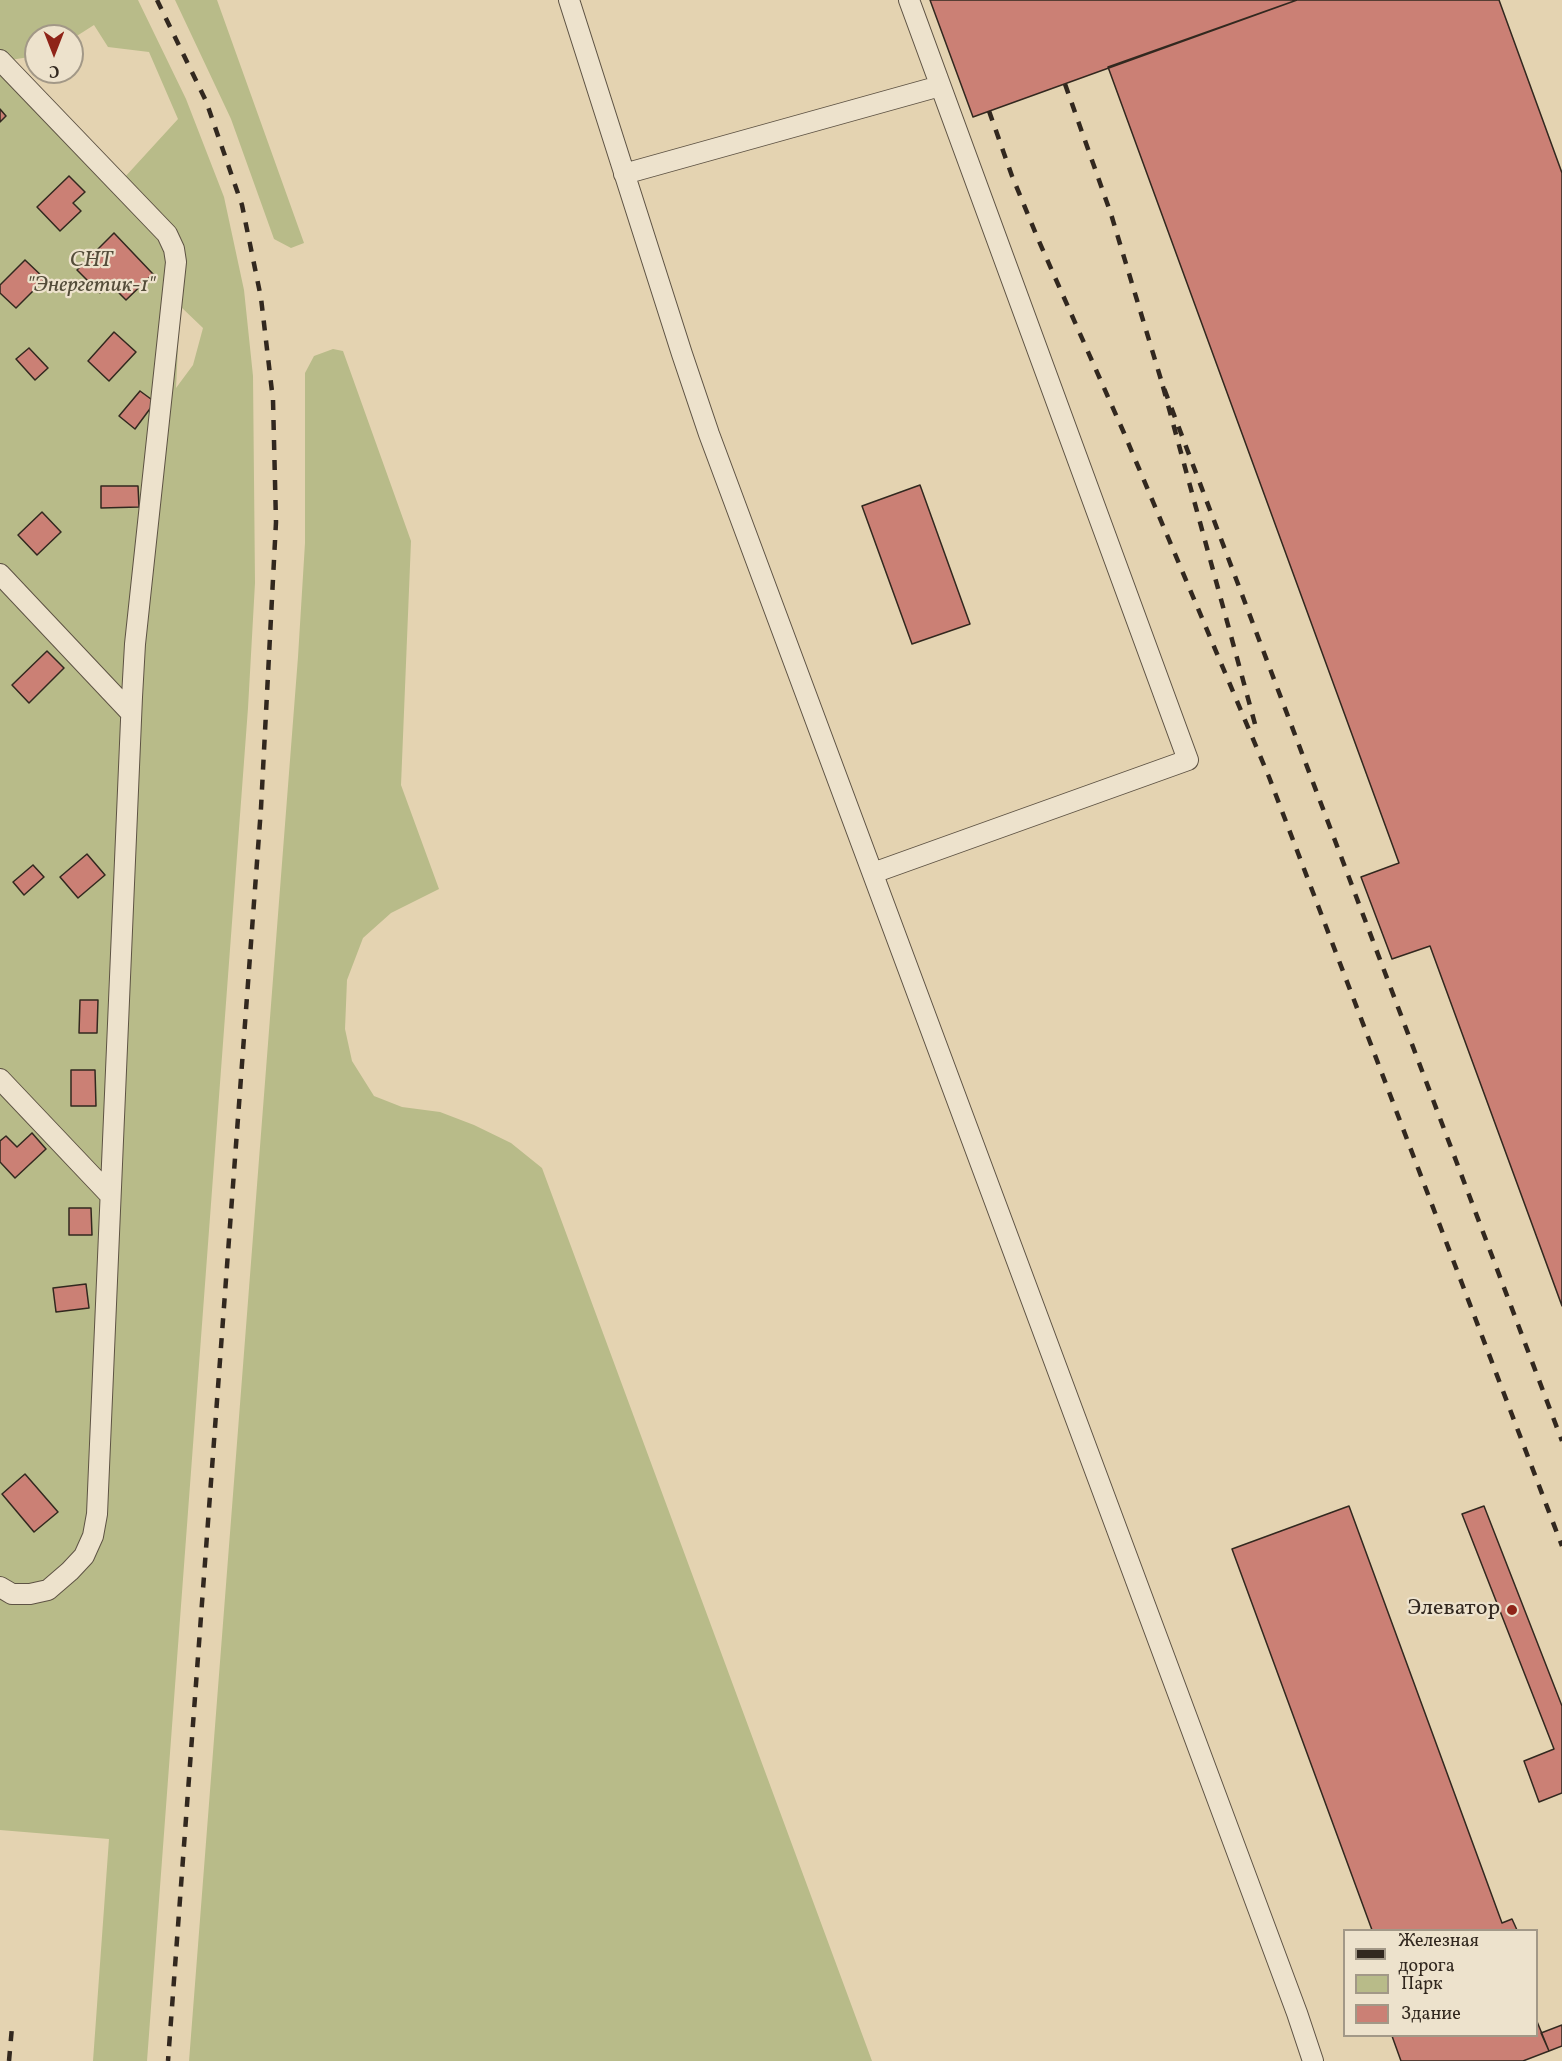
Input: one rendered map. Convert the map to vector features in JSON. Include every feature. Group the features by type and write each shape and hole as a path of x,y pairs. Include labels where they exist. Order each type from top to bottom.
{"lane":[{"path":"569,0 709,434 1289,1990 1313,2061"},
{"path":"873,873 1188,759 909,0"},
{"path":"0,60 167,234 174,249 176,272 135,644 97,1514 93,1536 84,1556 48,1590 30,1594 12,1594 0,1587"},
{"path":"624,174 940,86"},
{"path":"0,574 131,712"},
{"path":"0,1079 110,1195"}],"green space":[{"name":"СНТ \"Энергетик-1\"","path":"0,0 138,0 186,99 224,197 244,290 253,376 255,583 248,708 147,2061 93,2061 109,1839 0,1830","holes":["24,24 84,24 84,31 94,25 108,47 149,52 178,119 124,178 33,84 24,84 24,74 10,60 24,58","180,306 203,328 193,365 176,388"]},
{"path":"175,0 217,0 304,243 291,248 274,239 231,119"},
{"path":"333,349 343,351 411,541 401,785 439,889 391,913 363,938 347,980 345,1029 352,1061 374,1096 402,1107 440,1112 474,1125 511,1143 542,1168 872,2061 189,2061 298,657 305,543 305,373 314,356"}],"building":[{"path":"930,0 1297,0 973,117"},
{"path":"1297,0 1499,0 1562,173 1562,1306 1430,946 1392,959 1361,877 1399,863 1108,67"},
{"path":"0,109 6,116 0,122"},
{"path":"69,176 85,192 73,203 81,211 60,231 37,207"},
{"path":"114,233 153,274 126,300 110,284 100,293 77,270"},
{"path":"25,260 45,279 16,308 0,293 0,285"},
{"path":"114,332 136,352 109,381 88,361"},
{"path":"29,348 48,368 35,380 16,359"},
{"path":"140,391 155,402 135,429 119,416"},
{"path":"920,485 970,624 912,644 862,506"},
{"path":"101,486 138,486 139,507 101,508"},
{"path":"42,512 61,532 37,555 18,535"},
{"path":"47,651 64,668 29,703 12,685"},
{"path":"87,854 105,875 78,898 60,877"},
{"path":"33,865 44,877 24,895 13,882"},
{"path":"80,1000 98,1000 97,1033 79,1033"},
{"path":"71,1070 95,1070 96,1106 71,1106"},
{"path":"32,1133 46,1149 15,1178 0,1162 0,1141 6,1136 17,1147"},
{"path":"69,1208 91,1208 92,1235 69,1235"},
{"path":"86,1284 89,1308 56,1312 53,1288"},
{"path":"25,1474 58,1512 34,1532 2,1494"},
{"path":"1349,1506 1502,1923 1512,1919 1517,1929 1372,1929 1232,1549"},
{"name":"Элеватор","path":"1484,1506 1562,1706 1562,1793 1539,1802 1524,1761 1554,1749 1462,1514"},
{"path":"1538,2024 1549,2051 1523,2061 1401,2061 1392,2037 1538,2037"},
{"path":"1562,2025 1562,2046 1549,2051 1541,2033"}],"railway":[{"path":"157,0 206,101 242,205 261,298 273,400 276,522 261,808 168,2061"},
{"path":"1065,84 1111,214 1162,383"},
{"path":"989,111 1038,239 1124,433 1269,777 1562,1546"},
{"path":"1255,724 1162,383 1562,1441"},
{"path":"9,2061 12,2027"}],"place":[{"name":"Элеватор","path":"1512,1610"}]}
